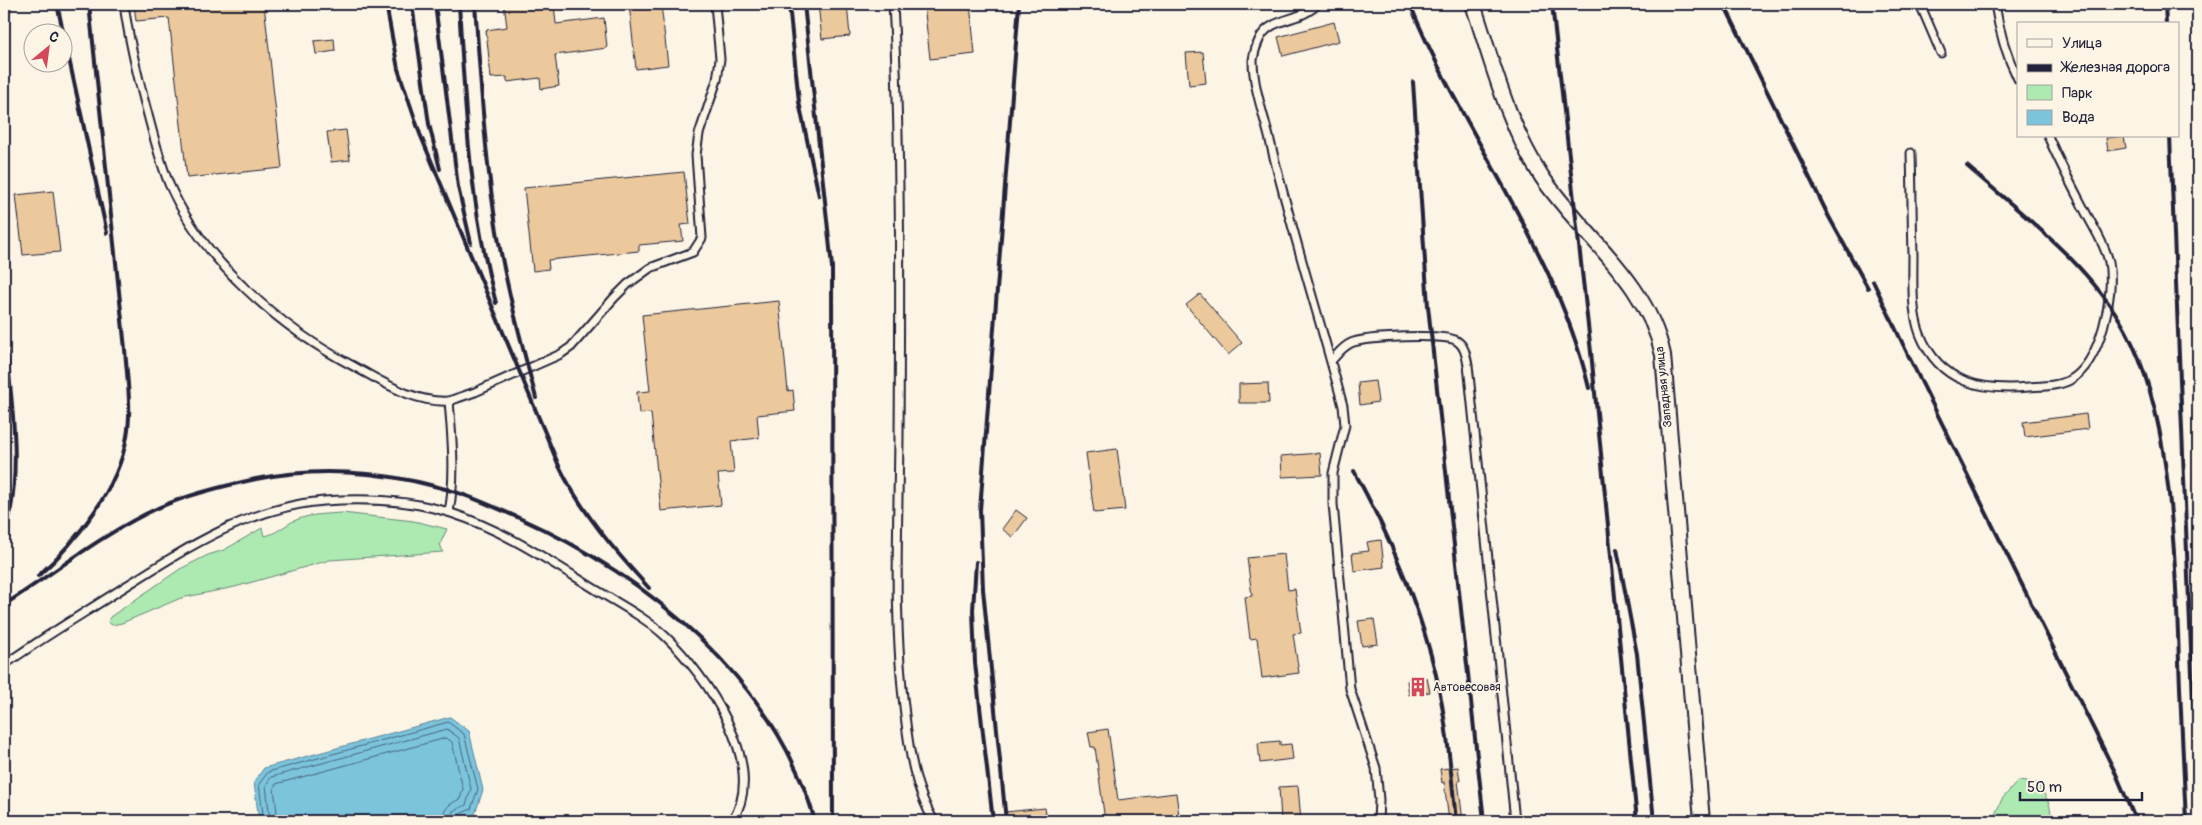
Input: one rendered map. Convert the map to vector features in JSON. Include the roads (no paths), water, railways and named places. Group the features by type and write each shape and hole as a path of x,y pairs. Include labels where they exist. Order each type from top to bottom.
{"street":[{"name":"Западная улица","path":"1473,4 1504,97 1530,156 1557,197 1624,274 1646,310 1659,337 1664,364 1702,821"}],"lane":[{"path":"124,4 133,63 158,155 183,210 225,267 256,299 318,348 412,396 438,402 450,401 468,395 561,354 571,347 614,298 640,275 663,262 693,252 698,246 702,238 697,176 699,134 704,116 712,99 720,59 715,4"},
{"path":"893,4 898,101 899,439 896,559 898,646 906,726 916,778 934,821"},
{"path":"1064,4 1072,4"},
{"path":"1317,4 1307,12 1276,22 1266,29 1260,39 1253,59 1256,80 1276,164 1331,362 1344,416 1343,434 1335,461 1332,488 1350,688 1376,768 1379,800 1378,821"},
{"path":"1920,4 1941,53"},
{"path":"1995,4 2001,38 2009,62 2017,77"},
{"path":"1911,153 1913,297 1920,333 1928,350 1946,371 1974,385 1992,388 2056,385 2071,379 2092,356 2109,304 2110,278 2105,249 2062,169 2049,138"},
{"path":"1331,362 1340,350 1350,344 1361,341 1418,336 1449,338 1458,341 1464,350 1468,365 1515,821"},
{"path":"449,512 453,491 454,469 450,401"},
{"path":"4,664 181,552 236,524 268,512 322,501 354,500 422,505 476,522 540,555 644,620 670,641 691,666 715,700 738,748 743,769 742,795 735,820"}],"water":[{"path":"450,717 469,731 483,790 475,814 455,821 259,821 254,782 264,768"}],"railway":[{"path":"4,46 10,4"},
{"path":"57,4 107,233"},
{"path":"38,576 81,530 105,494 122,456 127,436 129,415 125,349 89,4"},
{"path":"386,4 398,69 420,134 559,466 588,515 623,560 649,588"},
{"path":"412,4 429,124 440,169"},
{"path":"435,4 458,187 471,243"},
{"path":"459,4 466,117 474,191 487,266 496,303"},
{"path":"475,4 485,134 494,212 507,282 536,398"},
{"path":"789,4 799,102 819,196"},
{"path":"804,4 832,267 833,821"},
{"path":"1006,821 983,589 980,510 1019,4"},
{"path":"1410,4 1456,100 1532,240 1555,288 1574,337 1589,388"},
{"path":"1552,4 1591,352 1637,821"},
{"path":"1724,4 1829,217 1868,288"},
{"path":"2165,4 2166,22"},
{"path":"1413,82 1428,306 1484,821"},
{"path":"2170,138 2198,821"},
{"path":"1967,166 2032,222 2075,263 2111,307 2126,331 2141,363 2161,437 2171,518 2186,821"},
{"path":"1873,281 2116,774 2136,821"},
{"path":"4,325 15,459 14,486 4,539"},
{"path":"1354,471 1402,570 1429,648 1443,711 1456,821"},
{"path":"4,605 120,528 160,507 207,491 278,475 324,472 393,477 438,487 459,493 517,517 565,541 612,569 658,601 700,638 738,678 770,722 796,770 815,821"},
{"path":"1617,549 1637,654 1654,821"},
{"path":"976,562 973,610 975,663 993,821"}],"place":[{"name":"Автовесовая","path":"1418,687"}]}
